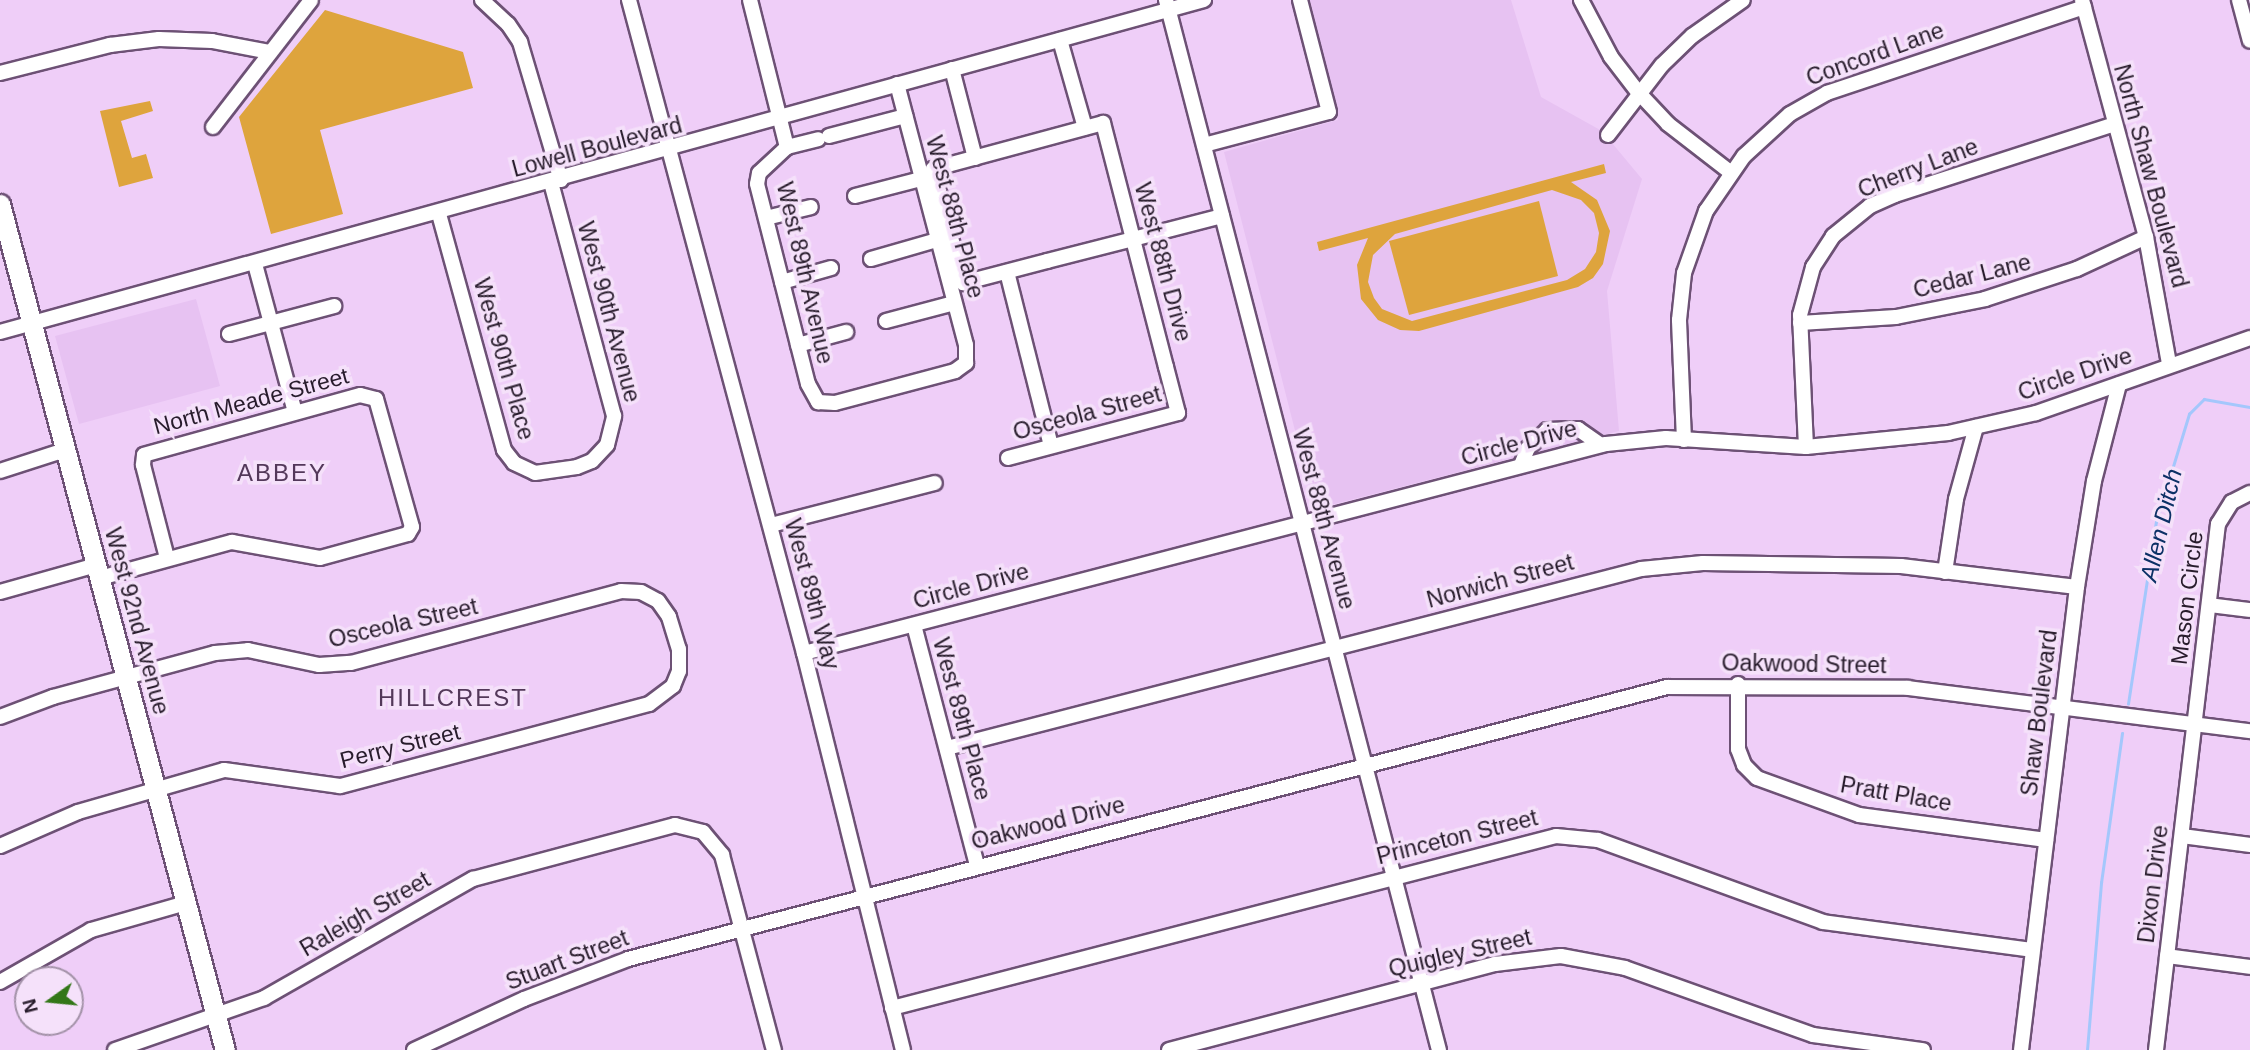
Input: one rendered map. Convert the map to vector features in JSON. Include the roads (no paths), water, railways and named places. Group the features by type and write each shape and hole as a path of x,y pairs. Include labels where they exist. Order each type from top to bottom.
{"main road":[{"name":"West 92nd Avenue","path":"0,204 68,449 225,1050"}],"street":[{"path":"213,127 311,0"},
{"name":"West 90th Avenue","path":"482,0 508,24 520,42 614,416 611,436 600,454 585,465 566,470"},
{"path":"629,0 668,151"},
{"name":"West 89th Avenue","path":"750,0 787,147 759,173 757,184 808,384 818,402"},
{"name":"Lowell Boulevard","path":"0,332 668,151 897,83 1060,40 1168,5 1204,0"},
{"path":"1204,145 1329,112 1300,0"},
{"path":"1581,0 1611,57 1639,92 1668,124 1730,172"},
{"path":"1608,135 1639,92 1692,36 1743,0"},
{"path":"2239,0 2250,41"},
{"name":"North Shaw Boulevard","path":"2083,4 2146,237 2169,364"},
{"name":"Concord Lane","path":"1684,440 1679,320 1684,273 1706,211 1730,172 1768,131 1827,93 2083,4"},
{"name":"West 88th Avenue","path":"1168,5 1439,1050"},
{"path":"0,73 110,45 159,39 212,41 269,52"},
{"path":"1060,40 1085,128 933,169 963,283 1222,216"},
{"path":"952,69 975,158"},
{"name":"West 88th Place","path":"818,402 835,403 955,371 966,363 954,303 897,83"},
{"path":"787,147 905,116"},
{"name":"West 88th Drive","path":"1085,128 1103,123 1178,413"},
{"name":"Cherry Lane","path":"1806,447 1800,323 1803,292 1819,255 1850,219 1870,206 2115,124"},
{"name":"West 89th Way","path":"668,151 771,526 866,894 903,1050"},
{"path":"855,196 920,179"},
{"path":"766,218 811,207"},
{"name":"West 90th Place","path":"439,214 505,450 527,471 566,470"},
{"name":"Cedar Lane","path":"1800,323 1896,317 1985,299 2077,269 2146,237"},
{"path":"871,259 937,240"},
{"path":"255,264 295,412"},
{"path":"782,282 831,268"},
{"path":"1007,272 1051,446"},
{"path":"886,321 954,303"},
{"path":"229,334 334,306"},
{"path":"798,345 846,332"},
{"name":"Circle Drive","path":"804,653 1601,445 1642,438 1806,447 1889,442 1976,428 2036,413 2169,364 2250,338"},
{"name":"Shaw Boulevard","path":"2021,1050 2077,587 2094,481 2119,384"},
{"name":"North Meade Street","path":"372,395 411,532 320,558 232,542 167,558 143,457 149,452 295,412 372,395"},
{"name":"Osceola Street","path":"1008,458 1178,413"},
{"path":"1945,572 1955,504 1976,428"},
{"path":"1521,465 1528,448 1547,430 1578,429 1601,445"},
{"path":"0,471 68,449"},
{"path":"771,526 935,483"},
{"name":"Mason Circle","path":"2195,724 2218,524 2232,502 2250,493"},
{"path":"0,592 167,558"},
{"name":"Norwich Street","path":"947,748 1667,565 1901,566 2077,587"},
{"name":"Osceola Street","path":"0,717 126,677 239,650 319,665 351,663 629,590 659,601 674,633"},
{"path":"2209,605 2250,610"},
{"name":"West 89th Place","path":"914,625 977,865"},
{"name":"Perry Street","path":"0,846 78,812 237,769 329,785 354,783 649,704 668,692 677,678 680,665 674,633"},
{"name":"Oakwood Street","path":"1365,765 1652,689 1738,684 1908,688 2250,731"},
{"name":"Pratt Place","path":"1738,684 1738,749 1744,765 1757,778 1858,815 2046,840"},
{"name":"Dixon Drive","path":"2156,1050 2195,724"},
{"name":"Oakwood Drive","path":"743,929 866,894 1365,765"},
{"name":"Raleigh Street","path":"115,1050 216,1017 272,994 458,885 643,831 686,825 712,839 722,855 743,929"},
{"name":"Princeton Street","path":"892,1008 1394,875 1535,840 1578,836 1823,922 2032,950"},
{"path":"2182,836 2250,845"},
{"path":"0,982 90,930 186,903"},
{"path":"743,929 774,1050"},
{"name":"Stuart Street","path":"414,1050 596,971 743,929"},
{"path":"2166,956 2250,967"},
{"name":"Quigley Street","path":"1168,1050 1518,959 1590,959 1813,1035 1923,1050"}],"waterway":[{"name":"Allen Ditch","path":"2128,704 2156,522 2189,414 2204,399 2250,407"},
{"name":"Allen Ditch","path":"2087,1050 2101,883 2122,733"}],"district":[{"name":"ABBEY","path":"282,473"},
{"name":"HILLCREST","path":"453,698"}]}
